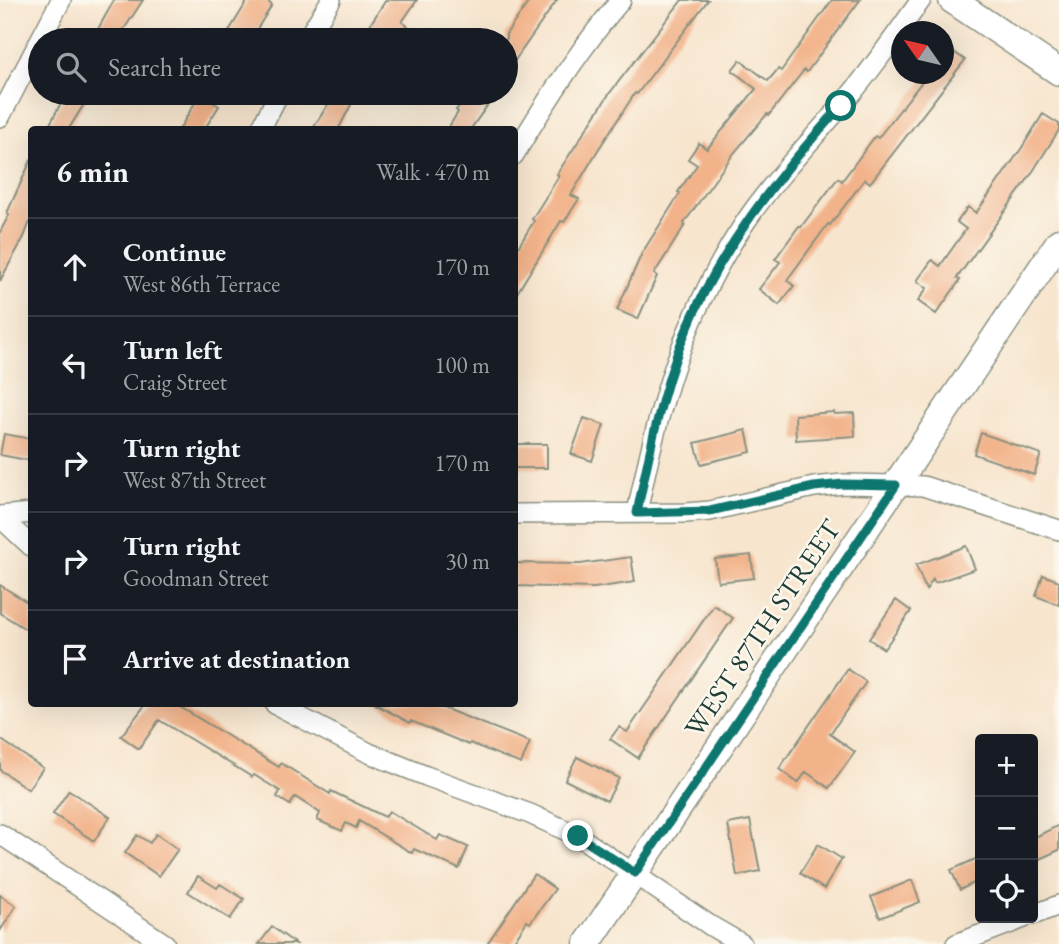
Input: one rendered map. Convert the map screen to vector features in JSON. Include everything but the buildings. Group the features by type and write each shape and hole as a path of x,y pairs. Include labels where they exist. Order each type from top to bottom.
{"street":[{"path":"46,28 61,0"},
{"path":"314,28 331,0"},
{"path":"518,148 581,50 621,0"},
{"path":"637,513 650,446 666,389 683,338 707,286 746,221 790,162 870,71 921,0"},
{"path":"952,0 1059,72"},
{"path":"0,117 28,63"},
{"path":"262,126 273,105"},
{"name":"WEST 87TH STREET","path":"587,944 1059,242"},
{"path":"518,514 710,511 814,487 843,484 896,485 923,486 1059,530"},
{"path":"0,516 28,513"},
{"path":"0,516 28,543"},
{"path":"281,707 369,752 530,814 578,836 742,944"},
{"path":"0,834 165,944"},
{"path":"1038,913 1059,905"},
{"path":"956,944 1011,923"}],"route":[{"path":"578,836 635,873 896,485 843,484 814,487 710,511 637,513 650,446 666,389 683,338 707,286 746,221 790,162 841,106"}]}
